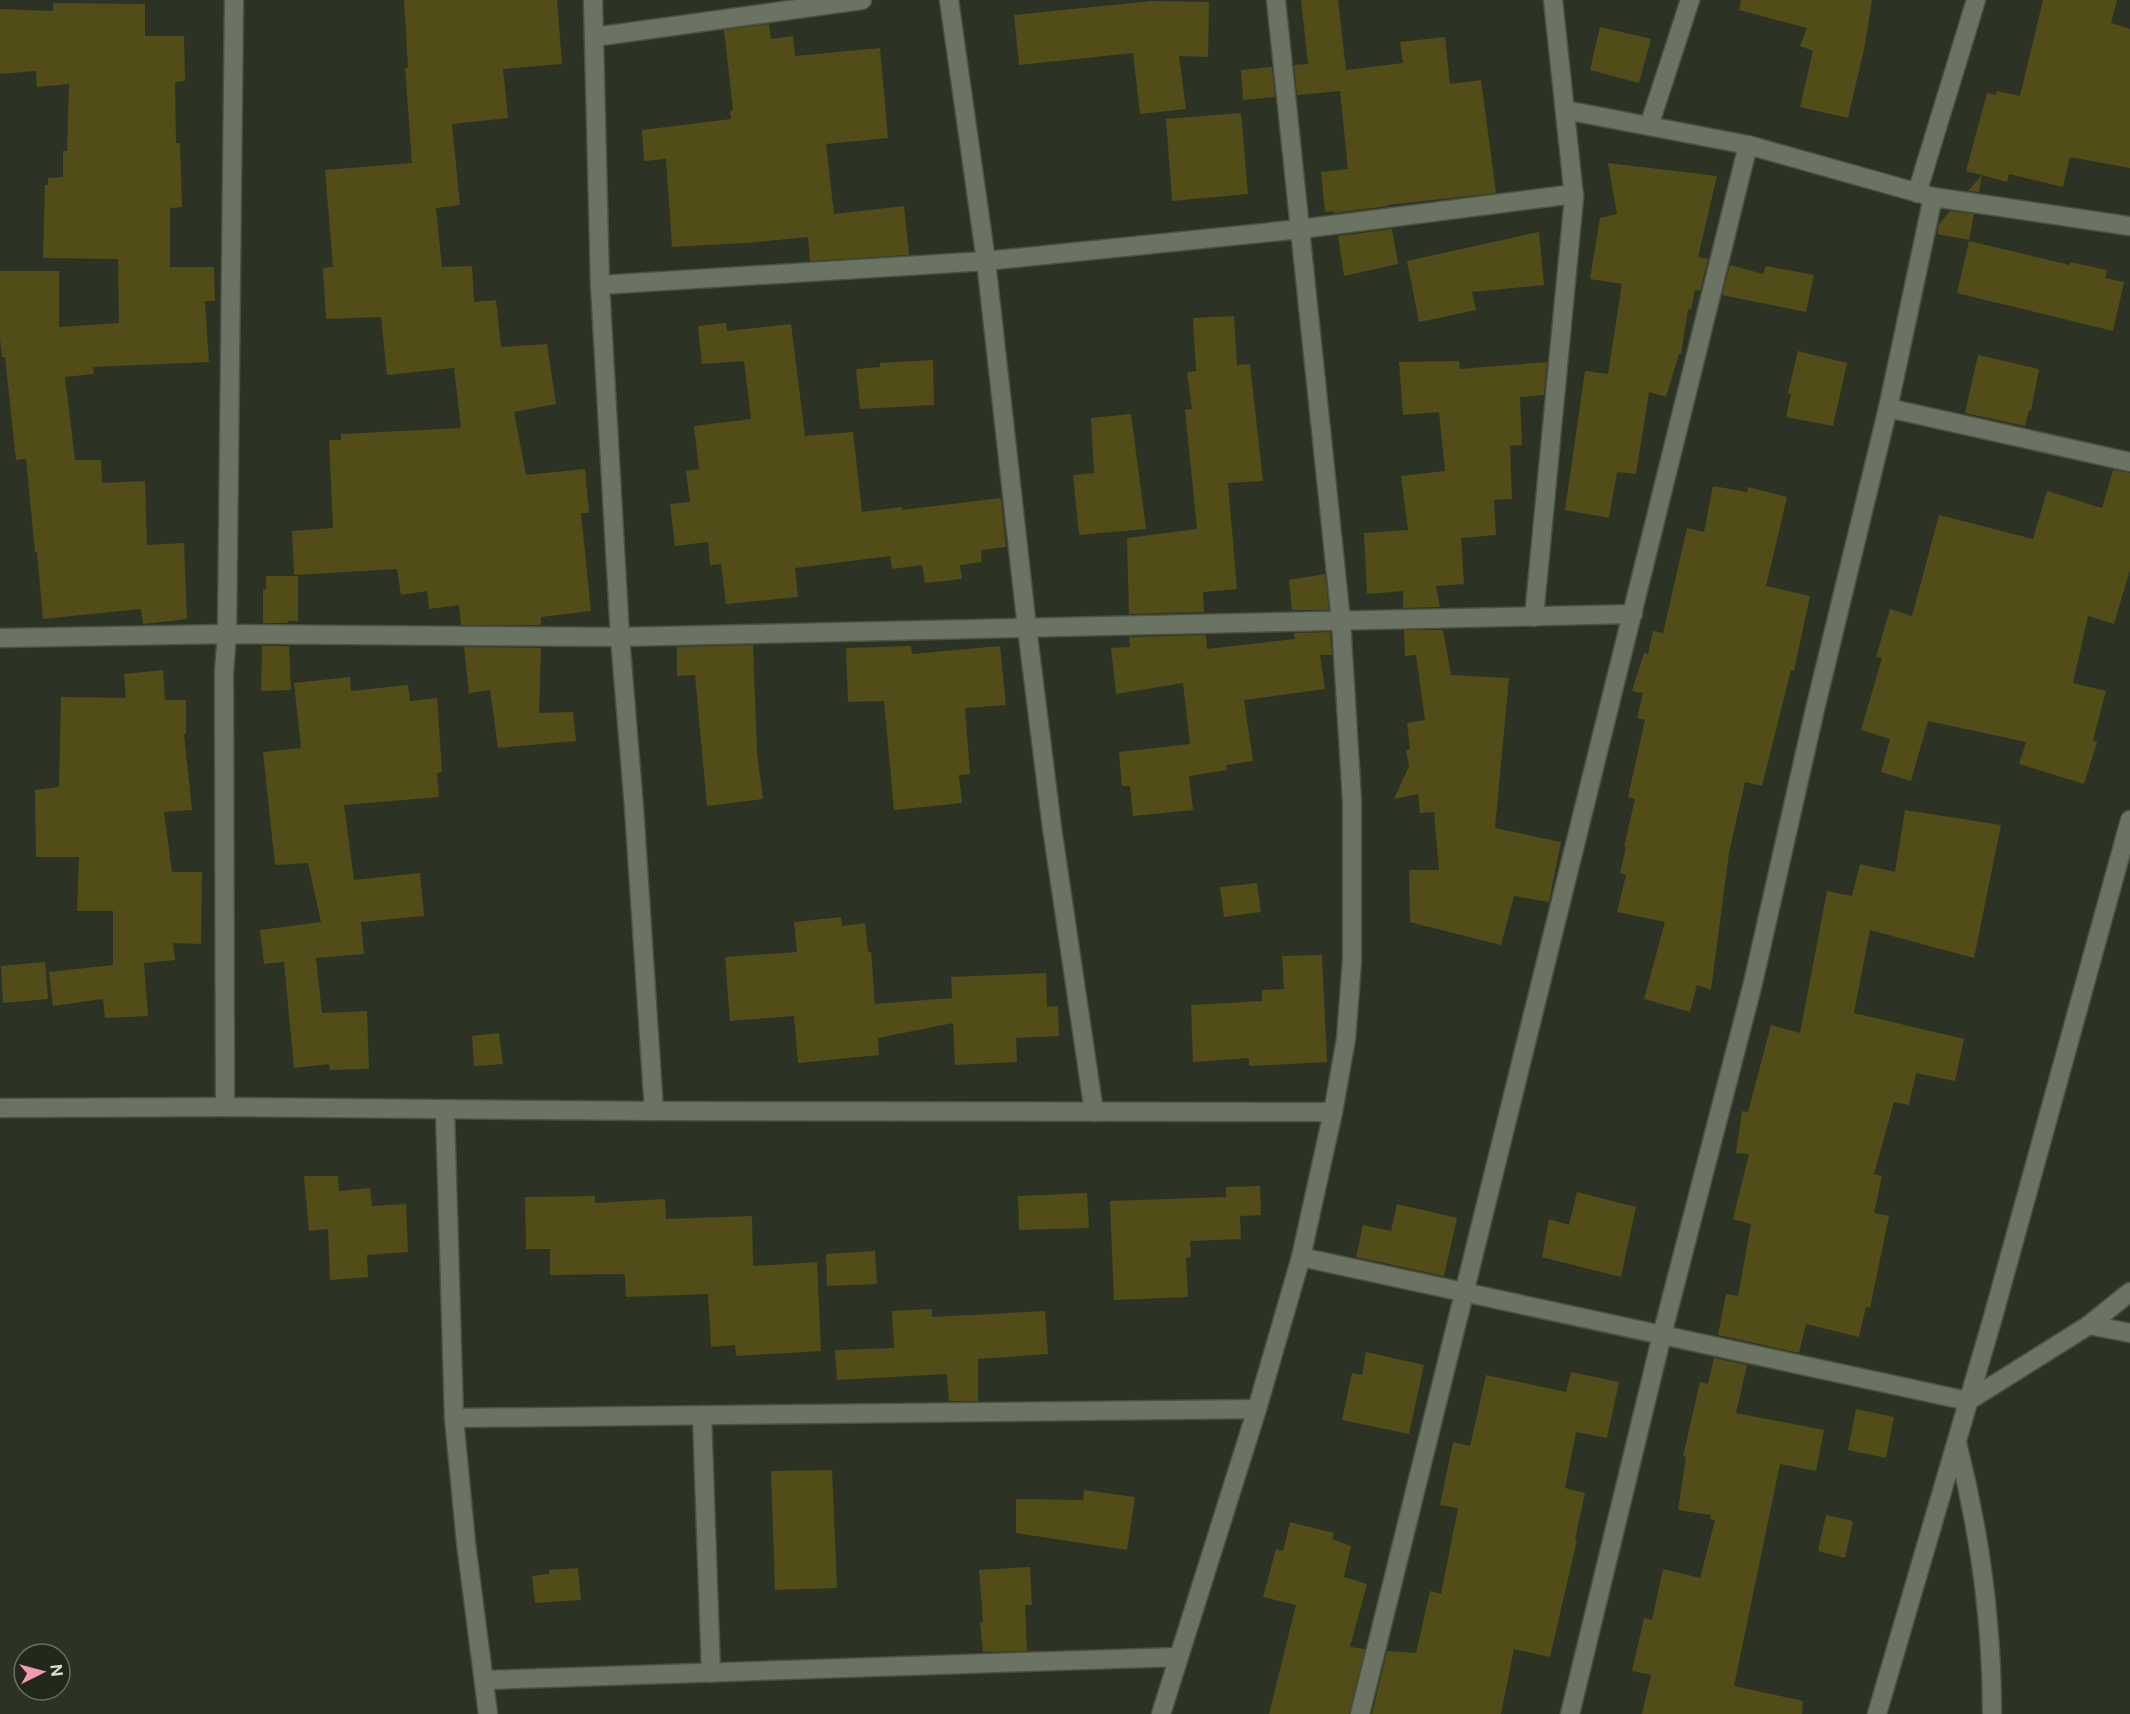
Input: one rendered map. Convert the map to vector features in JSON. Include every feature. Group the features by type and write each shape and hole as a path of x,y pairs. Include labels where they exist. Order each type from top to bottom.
{"street":[{"path":"225,1107 224,672 234,0"},
{"path":"593,0 600,285 620,637 654,1111"},
{"path":"594,37 862,0"},
{"path":"949,0 986,261 1027,628 1062,900 1094,1112"},
{"path":"1161,1714 1177,1657 1257,1409 1301,1257 1333,1112 1346,1039 1352,961 1352,801 1341,621 1276,0"},
{"path":"1534,617 1574,194 1553,0"},
{"path":"1649,126 1690,0"},
{"path":"1570,1714 1662,1335 1753,983 1815,709 1888,408 1925,195 1976,0"},
{"path":"1565,110 1748,145 1925,195 2130,226"},
{"path":"1360,1714 1748,145"},
{"path":"600,285 986,261 1301,229 1574,194"},
{"path":"1888,408 2130,462"},
{"path":"0,638 226,634 620,637 1633,614"},
{"path":"1877,1714 1968,1401 2130,820"},
{"path":"0,1108 1333,1112"},
{"path":"446,1110 454,1418 466,1543 488,1714"},
{"path":"1301,1257 1968,1401 2089,1324 2130,1292"},
{"path":"2089,1324 2130,1333"},
{"path":"454,1418 1257,1409"},
{"path":"702,1415 711,1673"},
{"path":"1956,1441 1970,1493 1980,1544 1991,1647 1992,1714"},
{"path":"484,1680 1177,1657"}],"building":[{"path":"404,0 557,0 562,64 503,69 508,118 452,124 460,205 436,208 442,267 472,266 474,302 496,300 501,347 547,344 556,404 514,412 526,475 585,469 589,513 581,513 591,611 541,617 541,625 461,625 459,605 429,609 427,591 401,595 397,569 294,575 292,531 333,528 329,440 341,440 341,434 461,428 454,368 387,375 381,317 326,319 323,268 333,267 325,170 412,163 405,68 408,68"},
{"path":"1301,0 1338,0 1346,70 1403,63 1400,42 1445,37 1450,84 1481,80 1496,193 1334,213 1333,211 1325,212 1321,172 1348,169 1340,91 1297,95 1294,65 1308,64"},
{"path":"1741,0 1872,0 1865,45 1848,118 1800,107 1813,51 1800,46 1807,28 1739,10"},
{"path":"2043,0 2117,0 2111,23 2130,29 2130,168 2070,157 2063,187 2009,174 2007,182 1966,171 1987,93 1996,95 1997,91 2020,96"},
{"path":"1152,1 1209,2 1208,57 1179,56 1186,109 1140,114 1133,53 1019,65 1014,15"},
{"path":"53,3 145,4 145,36 184,36 185,81 175,82 176,143 180,143 182,207 170,208 170,267 214,267 215,301 205,301 209,362 93,367 94,374 65,377 75,460 101,460 102,483 145,481 147,545 184,543 187,619 143,624 141,609 43,619 26,459 16,460 5,357 2,357 0,271 59,271 59,327 119,323 118,259 43,258 45,185 48,185 48,178 63,177 63,151 67,151 69,84 37,87 36,71 0,74 0,9 53,11"},
{"path":"769,24 771,39 793,36 795,56 880,48 888,138 826,144 834,214 904,206 909,255 810,261 808,237 672,247 666,159 644,161 642,130 731,119 730,111 733,110 724,30"},
{"path":"1600,27 1651,39 1639,83 1590,70"},
{"path":"1272,67 1275,97 1243,100 1241,70"},
{"path":"1241,113 1248,194 1172,201 1166,119"},
{"path":"1608,163 1717,176 1698,257 1708,259 1700,291 1695,290 1691,310 1688,309 1681,354 1679,354 1666,397 1649,392 1636,474 1617,472 1609,518 1565,510 1585,371 1608,374 1622,284 1590,279 1600,218 1617,214"},
{"path":"1982,175 1979,192 1968,191"},
{"path":"1950,211 1974,214 1969,240 1937,234 1939,224"},
{"path":"1392,229 1398,264 1344,276 1338,236"},
{"path":"1539,232 1544,285 1472,292 1476,310 1419,322 1407,261"},
{"path":"1969,241 2070,265 2070,262 2107,270 2105,278 2124,282 2113,331 1957,293"},
{"path":"1730,265 1763,274 1766,266 1814,275 1806,312 1722,295"},
{"path":"1234,316 1237,365 1250,364 1263,481 1228,483 1237,589 1203,592 1204,612 1129,614 1127,538 1197,529 1185,410 1192,409 1187,372 1196,371 1193,318"},
{"path":"726,323 727,331 791,324 805,436 853,432 862,512 902,507 902,510 1001,498 1006,547 981,550 982,562 960,565 962,579 925,583 922,565 892,569 890,556 795,568 798,597 726,604 721,564 710,565 708,542 675,546 670,504 690,502 686,471 699,469 694,426 751,419 744,361 702,364 698,326"},
{"path":"1798,351 1847,363 1833,426 1786,417 1791,394 1788,393"},
{"path":"1978,355 2039,369 2031,411 2029,410 2025,426 1965,413"},
{"path":"933,360 934,405 860,409 856,369 880,367 880,363"},
{"path":"1459,361 1460,369 1547,362 1544,395 1520,397 1522,445 1510,446 1512,499 1494,500 1496,535 1461,538 1464,584 1436,586 1440,607 1403,608 1403,591 1367,594 1364,533 1408,530 1401,476 1445,471 1439,412 1403,415 1399,362"},
{"path":"1131,414 1146,529 1079,535 1073,475 1094,473 1091,418"},
{"path":"2113,470 2130,473 2130,570 2114,624 2088,616 2073,683 2106,691 2093,740 2097,742 2084,784 2019,764 2026,742 1928,721 1911,781 1881,772 1890,739 1861,730 1882,658 1876,657 1890,609 1912,616 1939,515 2033,539 2047,491 2102,508"},
{"path":"1713,486 1747,492 1748,487 1787,497 1766,586 1810,596 1794,671 1791,670 1762,786 1745,782 1729,853 1711,990 1697,985 1690,1012 1644,999 1665,922 1617,912 1626,875 1620,873 1626,847 1624,847 1635,799 1628,797 1645,720 1637,718 1643,693 1632,691 1644,653 1648,654 1653,631 1663,633 1687,528 1704,532"},
{"path":"1325,574 1329,610 1292,610 1289,580"},
{"path":"266,576 298,576 298,621 263,623 263,589 266,589"},
{"path":"1404,630 1443,630 1451,675 1509,678 1495,828 1561,842 1549,902 1514,896 1501,945 1410,922 1409,870 1439,870 1434,812 1420,813 1418,794 1394,799 1409,766 1406,750 1410,749 1407,723 1425,720 1416,655 1405,656"},
{"path":"1330,632 1332,655 1320,655 1325,689 1244,700 1253,761 1226,765 1227,770 1189,776 1193,810 1133,816 1130,786 1122,786 1119,752 1190,744 1183,683 1116,694 1111,648 1130,647 1129,637 1206,635 1207,649 1295,639 1294,633"},
{"path":"753,645 757,753 763,799 707,806 695,675 677,676 677,647"},
{"path":"262,646 289,646 291,690 261,691"},
{"path":"911,646 912,654 1000,646 1006,705 965,708 970,774 959,775 962,803 894,810 884,701 848,702 846,648"},
{"path":"464,647 541,648 539,713 573,712 576,741 498,748 490,690 469,693"},
{"path":"163,670 165,700 186,700 186,734 184,734 192,810 164,812 172,872 202,872 201,944 173,943 175,960 144,963 148,1016 105,1018 103,999 53,1006 49,972 113,965 113,911 77,911 79,857 36,857 35,790 59,787 61,697 126,698 124,674"},
{"path":"350,677 351,691 408,685 410,701 437,698 442,772 437,773 439,797 344,805 354,880 420,873 424,916 361,922 364,954 316,958 322,1013 367,1011 369,1069 330,1070 329,1064 294,1068 284,962 264,964 260,930 321,922 308,863 275,865 263,752 301,748 294,683"},
{"path":"1905,810 2001,825 1974,958 1870,930 1854,1013 1964,1039 1955,1081 1916,1073 1909,1105 1894,1102 1874,1174 1882,1176 1874,1213 1889,1216 1870,1308 1866,1307 1859,1337 1806,1324 1799,1353 1718,1335 1726,1294 1738,1296 1751,1224 1733,1219 1749,1154 1736,1153 1742,1111 1748,1112 1771,1025 1800,1033 1827,891 1852,896 1860,864 1895,872"},
{"path":"1257,883 1261,912 1224,917 1220,887"},
{"path":"841,917 842,926 865,923 868,952 871,952 875,1004 952,998 951,977 1046,973 1047,1007 1058,1006 1059,1036 1016,1038 1017,1062 955,1065 953,1023 878,1038 879,1055 798,1063 794,1016 730,1021 725,957 797,952 794,922"},
{"path":"1322,955 1327,1062 1249,1066 1249,1058 1193,1062 1191,1005 1262,1001 1262,990 1284,989 1282,956"},
{"path":"45,962 48,999 3,1003 1,966"},
{"path":"499,1033 503,1064 474,1066 472,1036"},
{"path":"304,1176 338,1176 339,1191 370,1188 372,1206 406,1204 408,1252 367,1255 368,1277 330,1280 328,1229 309,1231"},
{"path":"1260,1186 1261,1215 1240,1216 1241,1239 1190,1241 1191,1257 1186,1258 1188,1297 1114,1300 1110,1201 1226,1197 1226,1187"},
{"path":"1577,1192 1636,1207 1621,1277 1542,1257 1549,1219 1569,1225"},
{"path":"1087,1193 1089,1228 1019,1230 1018,1196"},
{"path":"595,1196 595,1203 665,1199 666,1219 752,1216 753,1266 817,1262 821,1351 736,1356 735,1345 711,1347 708,1294 626,1297 625,1275 623,1274 550,1275 550,1249 526,1249 525,1197"},
{"path":"1397,1204 1457,1218 1444,1276 1356,1257 1363,1225 1391,1231"},
{"path":"875,1251 877,1284 827,1286 826,1254"},
{"path":"932,1309 932,1317 1045,1311 1048,1354 978,1359 978,1401 949,1401 947,1374 837,1380 835,1350 894,1348 892,1311"},
{"path":"1366,1352 1424,1365 1409,1434 1342,1420 1352,1373 1362,1375"},
{"path":"1714,1358 1747,1365 1736,1413 1824,1430 1816,1471 1780,1464 1734,1686 1803,1701 1802,1714 1642,1714 1651,1675 1632,1671 1644,1618 1652,1620 1663,1569 1700,1578 1715,1520 1710,1519 1711,1515 1678,1510 1686,1457 1683,1456 1700,1382 1708,1384"},
{"path":"1571,1372 1619,1382 1607,1438 1576,1432 1565,1488 1585,1493 1575,1540 1577,1540 1550,1657 1514,1649 1501,1714 1372,1714 1387,1651 1416,1653 1430,1591 1441,1594 1458,1508 1440,1505 1453,1442 1470,1446 1486,1375 1566,1392"},
{"path":"1856,1409 1894,1417 1886,1458 1848,1450"},
{"path":"832,1470 837,1588 775,1590 771,1471"},
{"path":"1084,1490 1135,1497 1127,1550 1016,1533 1016,1499 1083,1500"},
{"path":"1826,1515 1853,1521 1845,1558 1818,1551"},
{"path":"1290,1522 1334,1533 1332,1539 1351,1546 1344,1577 1367,1584 1350,1647 1365,1649 1349,1714 1269,1714 1296,1605 1263,1597 1276,1549 1283,1551"},
{"path":"1030,1567 1032,1605 1025,1605 1027,1651 983,1652 979,1570"},
{"path":"578,1568 581,1600 535,1603 532,1576 549,1574 549,1570"}]}
